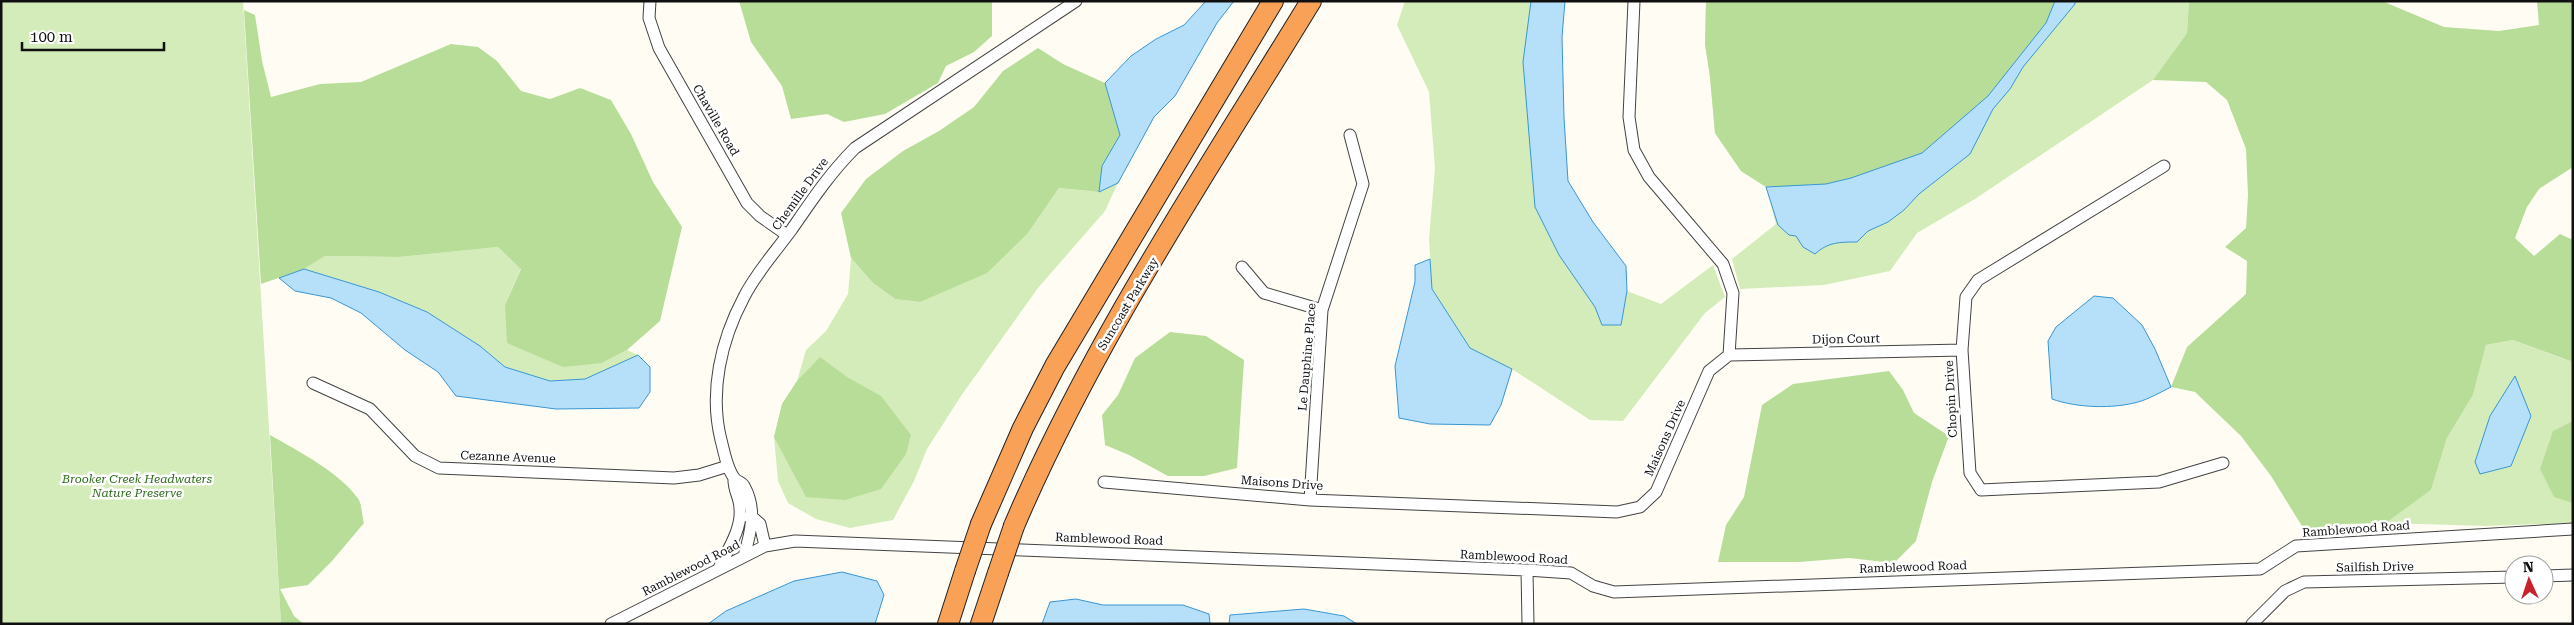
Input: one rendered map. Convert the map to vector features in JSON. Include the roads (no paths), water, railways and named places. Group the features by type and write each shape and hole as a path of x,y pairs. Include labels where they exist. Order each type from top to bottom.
{"highway":[{"path":"948,624 981,524 1023,428 1055,366 1273,1"},
{"name":"Suncoast Parkway","path":"981,624 1014,526 1054,437 1093,362 1311,1"}],"street":[{"name":"Chaville Road","path":"650,1 649,18 659,48 747,203 760,216 787,235"},
{"name":"Chemille Drive","path":"740,518 740,508 734,489 734,478 728,466 720,438 716,408 717,378 722,349 744,296 834,170 855,148 1076,1"},
{"path":"1634,1 1629,116 1634,150 1648,177 1723,264 1733,293 1729,355"},
{"name":"Le Dauphine Place","path":"1310,500 1322,310 1363,184 1350,134"},
{"name":"Chopin Drive","path":"2164,166 1978,280 1966,297 1962,350 1970,473 1981,490 2159,482 2223,463"},
{"path":"1242,268 1264,292 1322,310"},
{"name":"Dijon Court","path":"1729,355 1962,350"},
{"name":"Maisons Drive","path":"1104,482 1310,500 1617,512 1640,507 1656,492 1709,371 1729,355"},
{"name":"Cezanne Avenue","path":"313,383 370,409 415,456 439,468 674,478 699,475 728,466"},
{"name":"Chemille Drive","path":"734,478 743,484 749,499 752,517 752,529 744,556"},
{"name":"Chemille Drive","path":"752,517 760,524 765,546"},
{"path":"719,568 740,518 752,517"},
{"name":"Ramblewood Road","path":"611,624 765,546 795,540 1527,570 1571,573 1593,586 1614,592 2260,569 2296,546 2573,529"},
{"path":"1527,570 1528,624"},
{"path":"2554,576 2573,575"},
{"name":"Sailfish Drive","path":"2252,624 2285,591 2304,582 2504,577"}],"water":[{"path":"1206,1 1234,1 1217,23 1175,96 1154,117 1118,183 1099,192 1102,166 1120,135 1105,83 1131,56 1156,39 1184,25"},
{"path":"1531,1 1565,1 1562,37 1568,181 1593,222 1626,266 1627,291 1621,325 1602,325 1595,307 1559,255 1535,207 1523,62"},
{"path":"2055,1 2075,1 2075,4 2023,67 2010,89 1993,109 1970,154 1919,194 1904,210 1888,222 1868,231 1857,242 1835,243 1815,254 1803,247 1796,236 1789,235 1778,225 1766,187 1826,184 1851,178 1922,153 1988,96 2046,23"},
{"path":"1430,259 1432,289 1470,348 1512,369 1501,405 1490,425 1430,424 1399,418 1395,366 1415,282 1415,265"},
{"path":"304,269 379,292 427,312 480,346 505,367 550,381 585,379 638,355 650,367 650,392 639,408 556,409 456,396 438,372 405,350 361,313 331,298 295,291 279,278"},
{"path":"2094,296 2113,298 2142,325 2155,349 2171,387 2142,401 2118,406 2084,406 2052,399 2048,341 2056,327"},
{"path":"2515,376 2531,416 2511,466 2480,474 2475,462 2490,416"},
{"path":"842,572 877,581 884,595 875,624 708,624 726,611 794,581"},
{"path":"1076,599 1103,605 1183,605 1209,614 1210,623 1042,624 1050,602"},
{"path":"1304,609 1344,616 1357,624 1229,624 1230,615"}],"park label":[{"name":"Brooker Creek Headwaters Nature Preserve","path":"137,486"}]}
